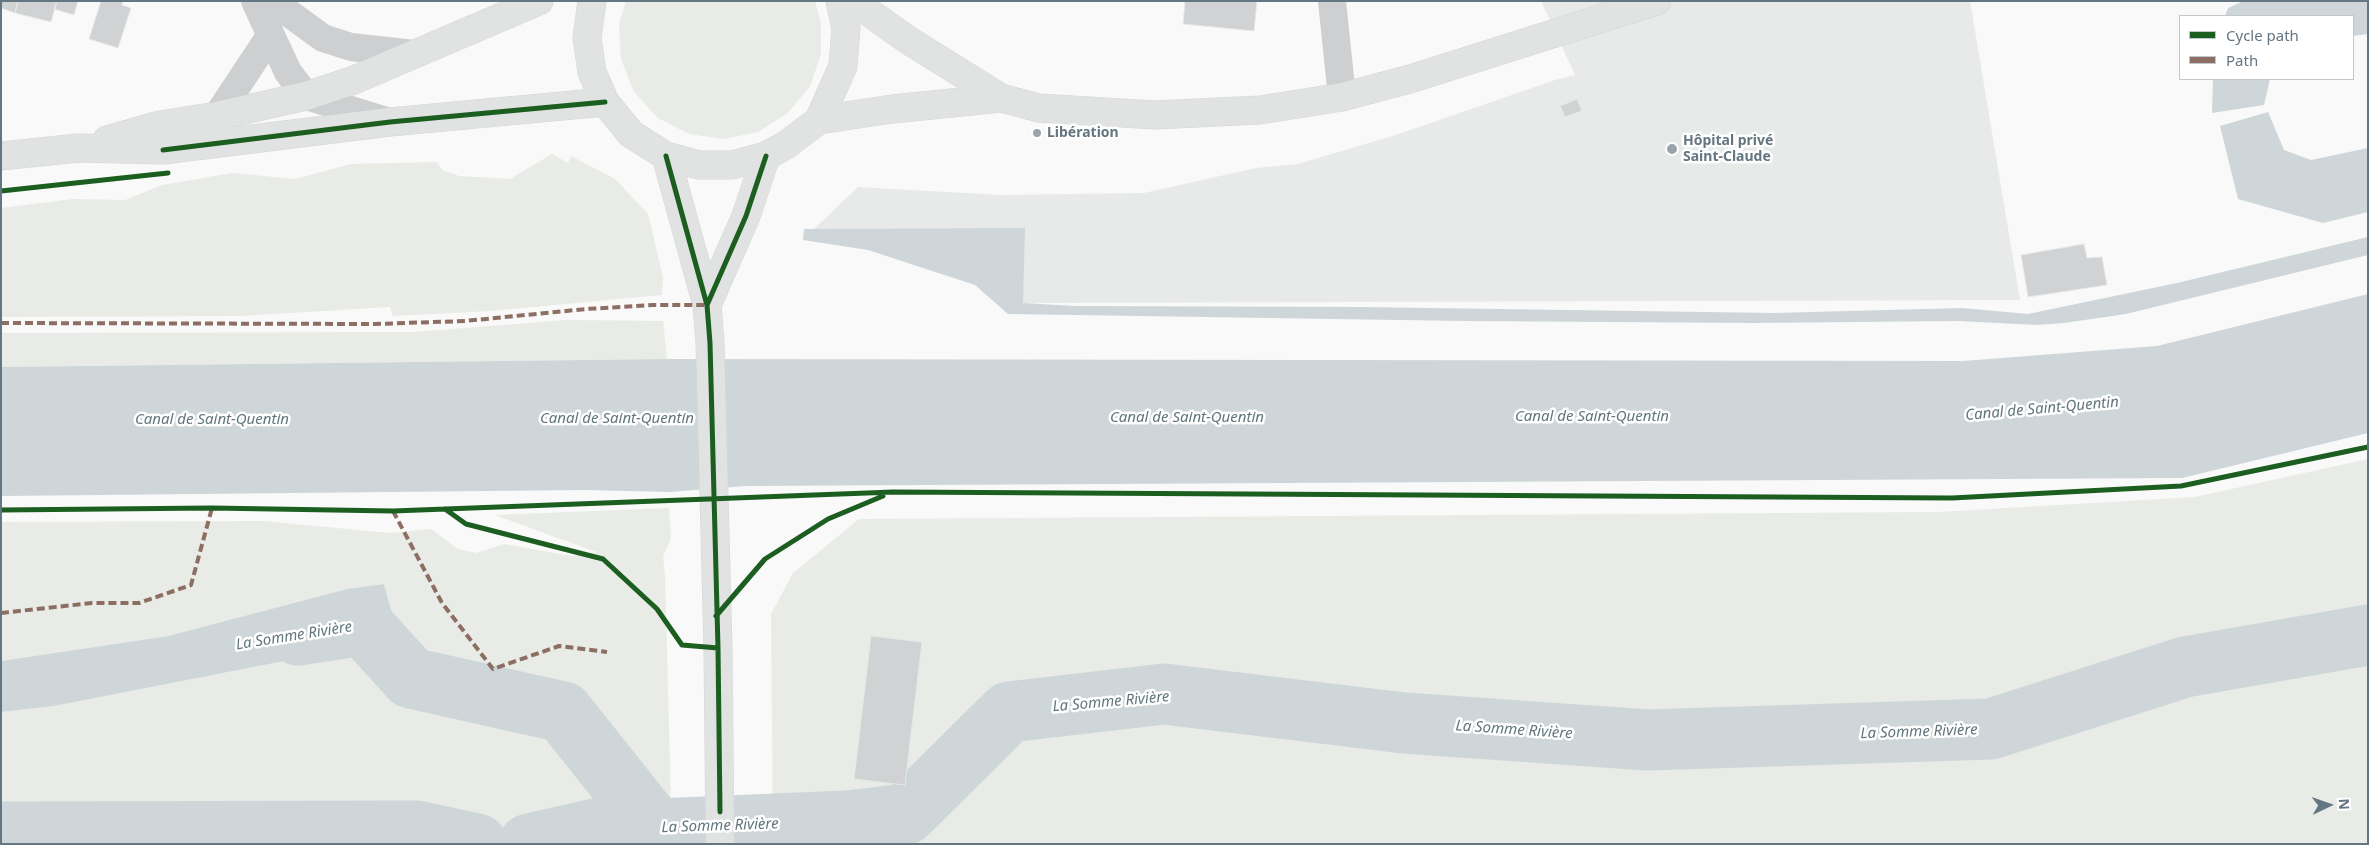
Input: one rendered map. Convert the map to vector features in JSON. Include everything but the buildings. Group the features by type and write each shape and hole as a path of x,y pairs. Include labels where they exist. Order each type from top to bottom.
{"street":[{"path":"255,1 288,72 306,96 390,122"},
{"path":"272,1 323,38 351,47 414,54"},
{"path":"78,148 160,125 217,116 306,96 354,80 539,1"},
{"path":"592,1 587,38 592,72 605,102 631,134 666,156 699,165 732,165 766,156 786,145 819,120 892,109 1001,98"},
{"path":"819,120 843,66 846,28 840,1"},
{"path":"853,1 908,40 1001,98 1039,108 1155,115 1260,110 1342,97 1410,79 1657,1"},
{"path":"1332,1 1342,97"},
{"path":"217,116 270,36"},
{"path":"1,156 78,148 163,150 390,122 605,102"},
{"path":"666,156 707,305 710,343 720,844"},
{"path":"707,305 746,216 766,156"}],"shaded area":[{"path":"626,1 815,1 821,23 821,55 810,86 788,113 758,132 724,139 689,134 658,118 634,92 621,59 619,24"},
{"name":"Hôpital privé Saint-Claude","path":"1541,1 1970,1 2020,300 1023,303 935,229 814,229 858,187 999,195 1144,193 1256,168 1298,164 1399,134 1555,80 1575,75"},
{"path":"552,154 568,163 571,156 615,179 648,214 663,277 662,295 490,311 393,316 390,307 240,316 1,317 1,208 73,199 125,200 162,185 232,173 295,179 351,164 437,162 442,170 459,176 510,179"},
{"path":"566,320 663,321 667,359 1,367 1,333 414,332"},
{"path":"2368,459 2368,844 773,844 771,614 793,573 859,519 1939,512 2195,497"},
{"path":"669,508 671,539 663,556 672,844 1,844 1,712 54,706 346,649 363,651 393,617 384,584 347,589 168,636 1,661 1,522 263,521 389,533 431,529 458,549 476,553 504,544 572,556 596,552 495,515"}],"water":[{"path":"2243,1 2368,1 2368,34 2354,36 2354,15 2225,15 2228,8"},
{"path":"2213,80 2270,80 2264,105 2212,113"},
{"path":"2268,112 2284,150 2311,160 2368,148 2368,212 2323,223 2238,199 2220,126"},
{"path":"1025,228 1023,303 1076,306 1361,307 1774,313 1962,308 2028,314 2177,283 2368,237 2368,255 2126,314 2037,325 1957,321 1754,323 1465,321 1008,314 975,285 868,250 803,240 804,229"},
{"name":"Canal de Saint-Quentin","path":"2368,294 2368,433 2182,478 746,486 670,492 585,490 1,496 1,367 667,359 1963,361 2157,346"},
{"path":"384,584 393,617 390,627 363,651 346,649 54,706 1,712 1,661 168,636 347,589"}],"waterway":[{"name":"La Somme Rivière","path":"298,635 363,625 411,678 563,712 656,829 847,821 906,814 1009,712 1164,694 1404,723 1648,740 1991,729 2185,667 2368,635"},
{"path":"595,829 596,844"},
{"path":"529,844 595,829 656,829"},
{"path":"14,831 23,844"},
{"path":"1,832 417,831 477,844"}],"marked path":[{"path":"1,323 375,324 465,321 586,309 653,305 707,305"},
{"path":"1,613 92,603 139,603 191,585 212,508"},
{"path":"393,511 442,603 493,669 559,646 607,652"}],"cycle path":[{"path":"163,150 390,122 605,102"},
{"path":"666,156 707,305 710,343 718,648 720,812"},
{"path":"707,305 746,216 766,156"},
{"path":"1,191 168,173"},
{"path":"1,510 212,508 393,511 893,492 1952,498 2181,486 2368,447"},
{"path":"716,616 765,559 828,519 883,496"},
{"path":"445,509 466,524 603,559 657,609 682,645 718,648"}],"place":[{"name":"Libération","path":"1037,133"},
{"name":"Hôpital privé Saint-Claude","path":"1672,149"}]}
